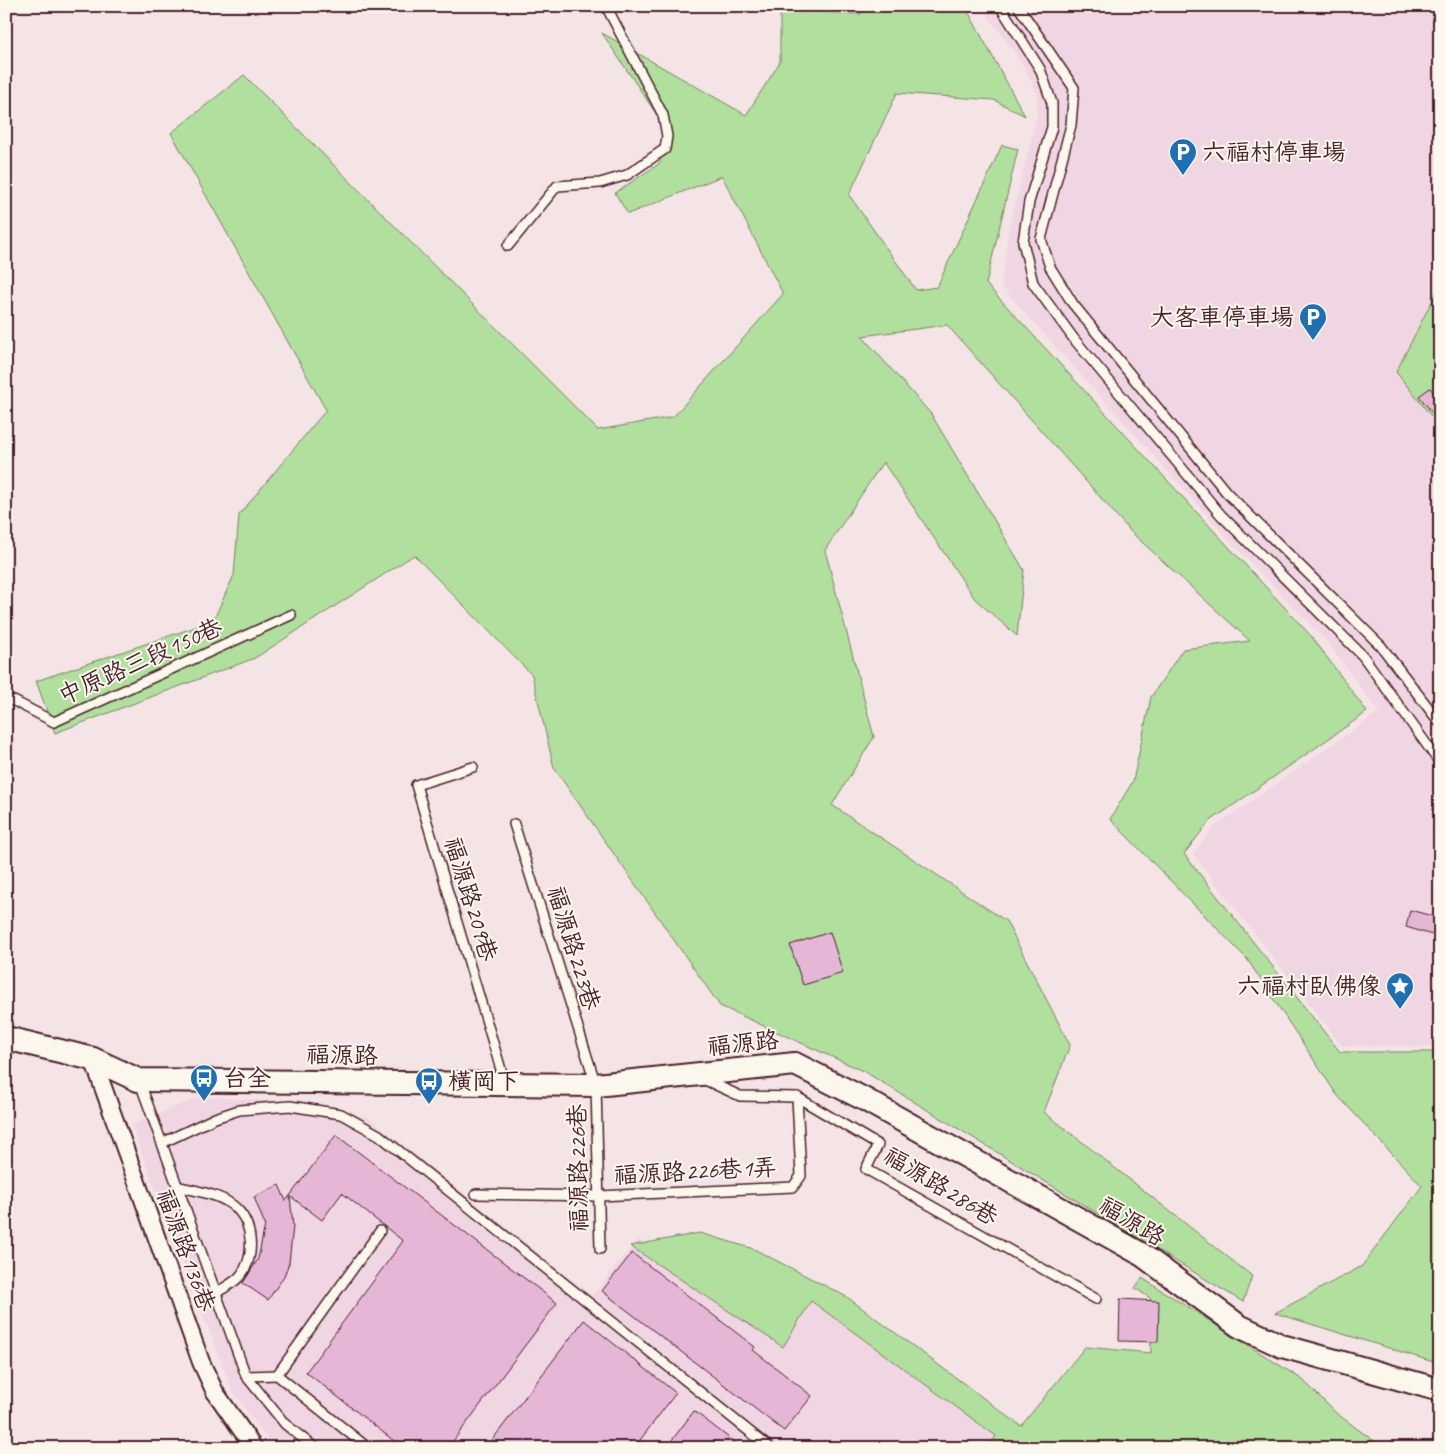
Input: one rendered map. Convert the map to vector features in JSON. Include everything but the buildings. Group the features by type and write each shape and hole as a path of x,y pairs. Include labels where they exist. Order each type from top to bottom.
{"street":[{"name":"福源路","path":"6,1038 93,1059 138,1080 596,1085 795,1064 864,1099 1142,1254 1239,1326 1282,1346 1440,1390"},
{"name":"福源路136巷","path":"93,1059 201,1362 215,1392 254,1448"}],"lane":[{"path":"508,246 557,186 600,183 627,175 665,149 667,136 663,114 606,6"},
{"path":"1000,6 1040,69 1052,103 1052,127 1029,202 1024,242 1033,283 1074,338 1221,515 1363,656 1440,763"},
{"path":"1018,6 1074,88 1072,125 1040,239 1050,267 1073,304 1227,493 1381,646 1440,723"},
{"name":"中原路三段150巷","path":"6,700 14,701 54,722 291,615"},
{"name":"福源路209巷","path":"473,766 416,785 505,1083"},
{"name":"福源路223巷","path":"514,824 596,1085"},
{"path":"695,1075 740,1096 797,1097"},
{"path":"138,1080 246,1376 285,1424 315,1448"},
{"name":"福源路226巷","path":"596,1085 600,1249"},
{"name":"福源路226巷1弄","path":"476,1194 599,1196 793,1187 801,1176 797,1097"},
{"name":"福源路286巷","path":"797,1097 878,1145 866,1169 1096,1299"},
{"path":"162,1144 215,1118 239,1110 290,1106 341,1114 379,1135 770,1448"},
{"path":"177,1186 211,1194 238,1209 250,1230 250,1253 241,1275 216,1293"},
{"path":"277,1376 380,1231"},
{"path":"246,1376 277,1376 368,1448"}],"shaded area":[{"path":"981,6 1440,6 1440,1047 1342,1046 1193,854 1214,827 1379,712 1326,641 1231,542 1001,286 1009,228 1037,114 1037,93 1022,63"},
{"path":"199,1097 312,1102 369,1118 592,1296 637,1240 812,1288 1037,1448 273,1448 232,1390 131,1125"}],"green space":[{"path":"861,6 965,6 1025,116 994,100 897,93 849,195 916,290 937,287 1002,145 1018,149 986,284 1312,637 1367,712 1209,822 1184,854 1340,1052 1440,1052 1440,1364 1275,1313 1362,1266 1422,1186 1337,1095 1247,959 1110,819 1133,781 1151,697 1183,649 1250,641 1132,533 947,325 862,336 931,414 1024,570 1017,636 975,599 883,462 825,550 874,737 832,805 1006,921 1070,1045 1044,1112 1252,1276 1243,1302 865,1072 720,1006 554,768 532,675 414,555 255,658 55,733 36,681 213,621 234,575 239,515 326,410 171,133 244,75 598,430 673,417 783,294 722,176 628,214 615,193 660,163 665,127 602,33 746,115 780,62 780,11 861,14"},
{"path":"1440,285 1440,427 1396,372"},
{"path":"700,1233 754,1249 847,1297 1021,1426 1085,1347 1151,1353 1150,1298 1135,1288 1142,1278 1303,1380 1336,1413 1378,1444 1389,1448 987,1448 996,1436 811,1301 783,1347 630,1246"}],"place":[{"name":"六福村停車場","path":"1183,176"},
{"name":"大客車停車場","path":"1313,341"},
{"name":"六福村臥佛像","path":"1400,1010"},
{"name":"台全","path":"204,1102"},
{"name":"橫岡下","path":"429,1105"}]}
